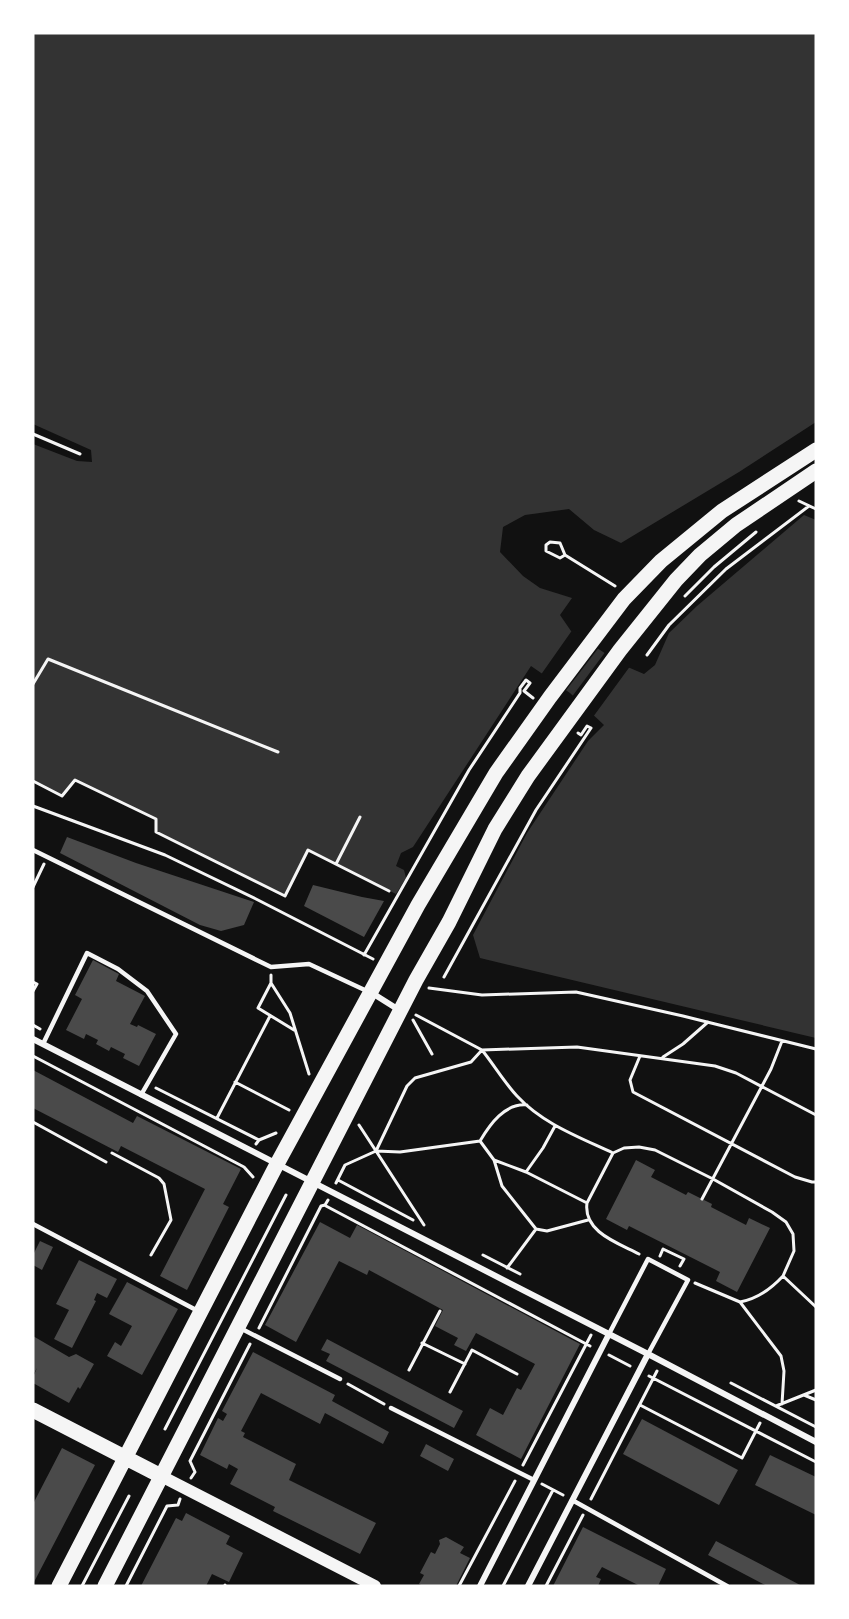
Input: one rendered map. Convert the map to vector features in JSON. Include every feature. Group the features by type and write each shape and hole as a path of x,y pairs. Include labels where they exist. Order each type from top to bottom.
{"main road":[{"path":"59,1586 278,1164 418,905 496,773 624,599 661,561 722,511 816,450"},
{"path":"105,1586 313,1182 410,1015 416,980 449,921 495,829 528,776 620,650 676,580 700,555 736,525 816,471"},
{"path":"33,1410 375,1586"}],"street":[{"path":"372,993 410,1015"},
{"path":"33,1039 816,1442"},
{"path":"480,1586 609,1334"},
{"path":"528,1586 648,1354"}],"lane":[{"path":"33,850 271,967 309,964 372,993"},
{"path":"43,1044 87,953 118,969 147,991 176,1034 141,1095"},
{"path":"33,1224 201,1312"},
{"path":"609,1334 648,1259 688,1280 648,1354"},
{"path":"237,1327 339,1379"},
{"path":"391,1408 534,1480"},
{"path":"572,1500 727,1586"}],"path":[{"path":"33,434 80,454"},
{"path":"808,495 799,501 816,509"},
{"path":"647,655 669,625 726,569 809,506"},
{"path":"681,600 714,567 762,528"},
{"path":"565,555 560,558 546,552 546,545 555,541 560,543 565,555 617,587"},
{"path":"33,684 48,659 279,752"},
{"path":"364,955 469,770 520,693 520,688 526,680 530,683 524,692 533,698"},
{"path":"444,977 536,810 591,728 587,726 581,735 578,733"},
{"path":"33,781 62,796 75,780 156,819 156,832 285,896 308,850 389,891"},
{"path":"33,806 165,855 387,965"},
{"path":"336,864 360,817"},
{"path":"33,887 48,856"},
{"path":"271,967 272,983 290,1013 309,1074"},
{"path":"416,980 429,988 482,995 576,992 816,1049"},
{"path":"33,982 37,984 33,991"},
{"path":"272,983 258,1008 295,1031"},
{"path":"410,1015 482,1050 516,1095 527,1105 555,1126 613,1153"},
{"path":"410,1015 432,1054"},
{"path":"210,1130 270,1016"},
{"path":"661,1058 683,1044 708,1022"},
{"path":"702,1199 733,1143 782,1041"},
{"path":"376,1151 407,1086 415,1078 471,1062 482,1050 577,1047 715,1066 762,1085 816,1115"},
{"path":"33,1056 244,1167 252,1177"},
{"path":"640,1056 630,1080 633,1092 795,1177 816,1182"},
{"path":"235,1082 289,1110"},
{"path":"480,1141 489,1126 502,1114 517,1104 527,1105"},
{"path":"33,1122 106,1162"},
{"path":"358,1124 424,1225"},
{"path":"526,1172 555,1126"},
{"path":"345,1165 376,1151 400,1152 480,1141"},
{"path":"480,1141 494,1160 502,1186 536,1229 547,1231 588,1220"},
{"path":"648,1259 602,1234 588,1220 585,1212 587,1203 613,1153 624,1148 639,1147 655,1150 713,1179 772,1212 786,1222 793,1234 794,1251 783,1276 775,1285 757,1297 740,1302 732,1301 688,1280"},
{"path":"112,1153 159,1178 164,1184 171,1220 151,1255"},
{"path":"494,1160 526,1172 587,1203"},
{"path":"165,1429 286,1195"},
{"path":"318,1212 321,1206 325,1205 600,1351 816,1462"},
{"path":"507,1268 536,1229"},
{"path":"658,1259 663,1249 684,1259 678,1269"},
{"path":"674,1254 676,1250"},
{"path":"783,1276 816,1307"},
{"path":"740,1302 781,1356 784,1371 782,1404"},
{"path":"409,1370 440,1311"},
{"path":"459,1586 596,1327"},
{"path":"422,1343 465,1364"},
{"path":"450,1392 472,1350 517,1374"},
{"path":"546,1586 662,1362"},
{"path":"339,1379 391,1408"},
{"path":"776,1406 816,1390"},
{"path":"804,1395 816,1400"},
{"path":"640,1405 742,1458 765,1415"},
{"path":"534,1480 572,1500"},
{"path":"503,1586 553,1490"},
{"path":"82,1586 129,1496"},
{"path":"126,1586 167,1506 178,1505"}],"shaded area":[{"path":"33,33 816,33 816,422 739,472 621,543 594,530 569,509 525,515 503,527 500,552 523,576 540,588 572,598 560,615 571,631 623,665 644,674 655,665 669,633 697,606 804,515 816,520 816,1038 480,958 473,935 527,833 588,741 604,725 570,693 531,666 413,847 401,853 396,866 404,870 406,878 396,894 308,850 285,896 156,832 156,819 75,780 62,796 33,781 33,444 77,461 92,462 91,450 33,424"}],"pier":[{"path":"573,629 600,646 564,693 540,676"},
{"path":"606,651 631,665 593,717 571,698"}],"building":[{"path":"67,837 136,863 254,902 244,925 221,931 200,925 60,853"},
{"path":"313,885 384,901 364,937 304,906"},
{"path":"93,960 119,974 116,981 145,996 130,1024 137,1027 138,1025 156,1034 139,1066 123,1058 125,1054 111,1047 109,1051 96,1044 98,1040 86,1034 84,1039 66,1030 82,999 75,995"},
{"path":"33,1070 133,1123 137,1116 241,1169 223,1204 229,1207 187,1290 160,1276 205,1189 121,1146 118,1152 33,1108"},
{"path":"636,1160 655,1170 651,1177 686,1195 688,1192 712,1204 711,1207 746,1225 749,1218 770,1228 737,1292 716,1281 720,1272 629,1226 627,1230 606,1219"},
{"path":"320,1222 350,1238 357,1225 580,1344 521,1459 476,1435 490,1408 503,1415 517,1388 521,1390 535,1364 476,1333 466,1351 454,1345 458,1338 435,1326 443,1310 369,1270 367,1275 339,1261 296,1342 265,1325"},
{"path":"40,1241 53,1247 42,1270 33,1265 33,1255"},
{"path":"79,1260 117,1279 107,1298 97,1293 94,1300 96,1301 72,1348 54,1339 69,1310 56,1304"},
{"path":"127,1282 178,1309 142,1375 107,1356 115,1342 121,1346 132,1326 109,1314"},
{"path":"33,1336 69,1357 76,1354 94,1364 69,1403 33,1383 37,1368 33,1375"},
{"path":"327,1339 463,1411 454,1428 326,1361 330,1354 321,1350"},
{"path":"253,1352 335,1395 332,1401 389,1432 383,1444 325,1413 320,1424 261,1393 241,1431 245,1433 243,1437 296,1464 289,1480 376,1523 360,1554 273,1511 275,1507 230,1484 238,1469 229,1464 227,1469 200,1455 218,1418 223,1421 227,1414 222,1411"},
{"path":"642,1419 738,1470 719,1505 623,1454"},
{"path":"426,1444 454,1459 448,1471 420,1456"},
{"path":"62,1448 95,1465 33,1584 33,1504"},
{"path":"770,1455 816,1477 816,1515 755,1485"},
{"path":"186,1513 230,1536 226,1544 243,1553 229,1582 212,1574 206,1586 141,1586 176,1518 182,1521"},
{"path":"583,1527 666,1569 658,1586 640,1586 602,1567 596,1577 601,1579 598,1586 553,1586"},
{"path":"446,1537 464,1547 460,1553 470,1558 456,1586 419,1584 424,1575 420,1573 431,1552 435,1554 440,1544 439,1540"},
{"path":"716,1541 802,1586 767,1586 708,1555"}]}
